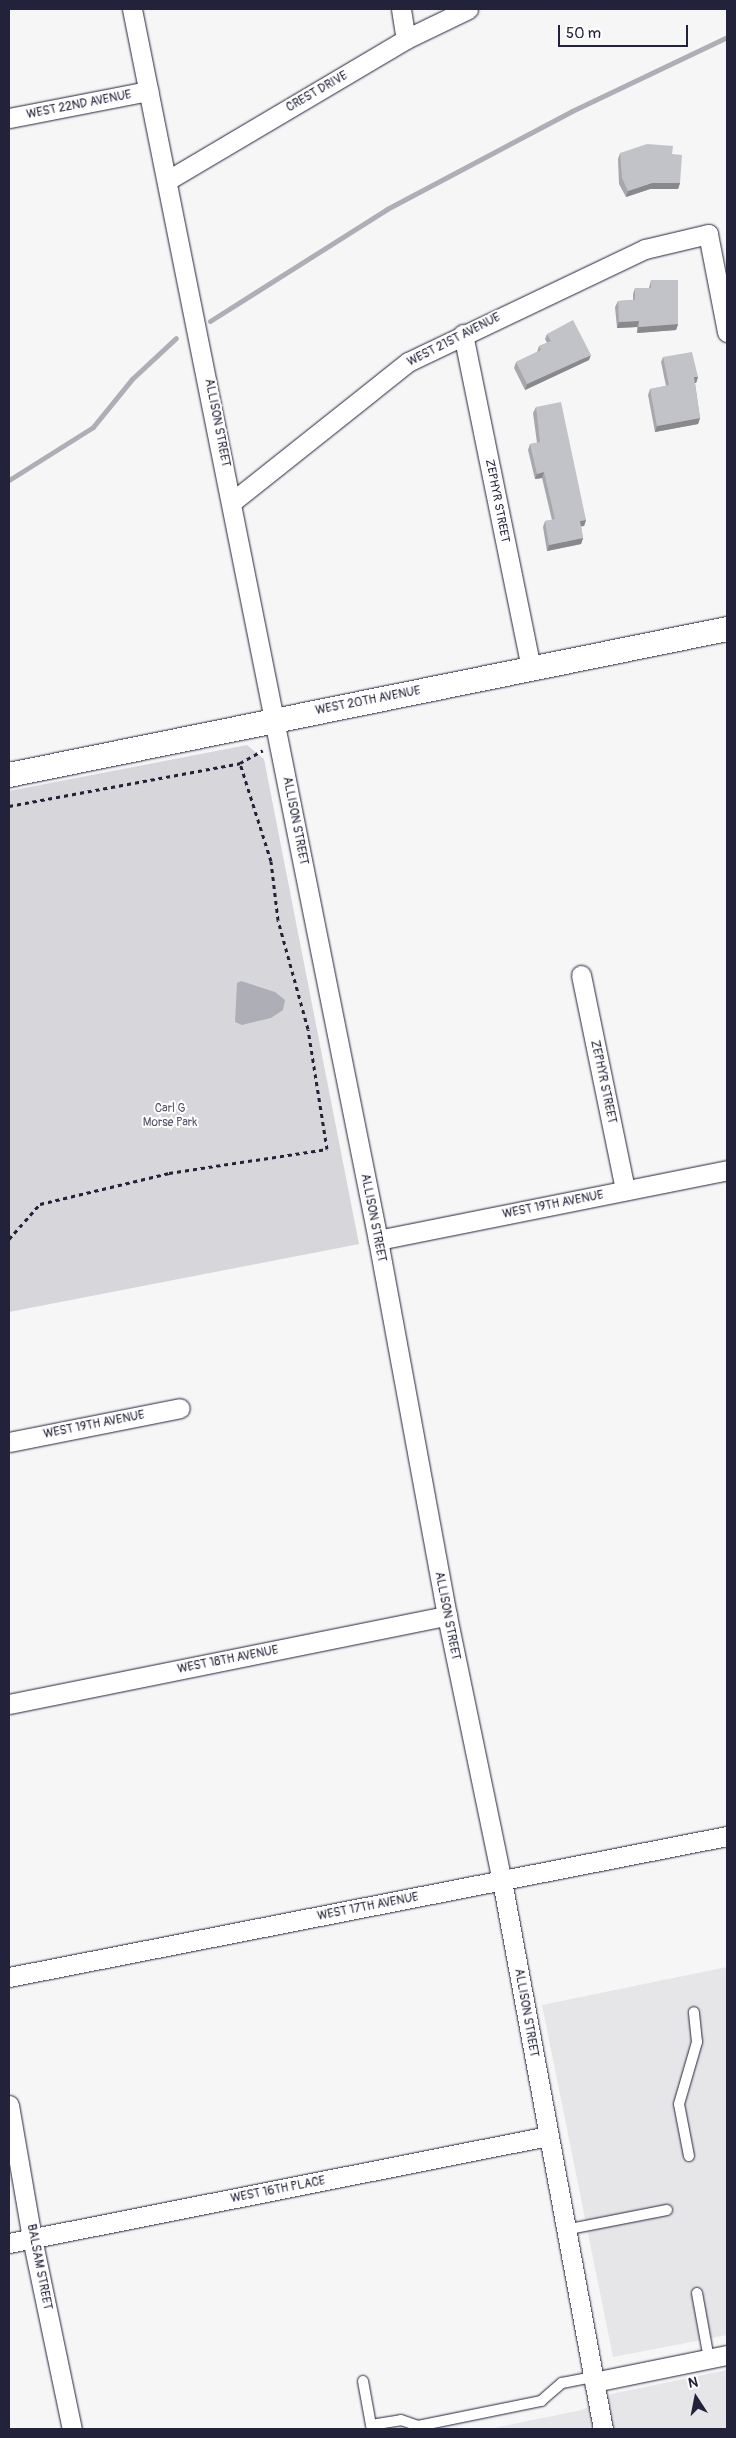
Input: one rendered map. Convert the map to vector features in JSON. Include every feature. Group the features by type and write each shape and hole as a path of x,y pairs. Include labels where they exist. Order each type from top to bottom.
{"street":[{"name":"ALLISON STREET","path":"132,9 168,180 378,1240 447,1616 502,1881 565,2230 604,2429"},
{"path":"400,9 406,39"},
{"name":"CREST DRIVE","path":"168,180 406,39 468,9"},
{"name":"WEST 22ND AVENUE","path":"9,118 148,91"},
{"name":"WEST 21ST AVENUE","path":"232,502 408,362 463,334 645,249 708,234 727,332"},
{"name":"ZEPHYR STREET","path":"463,334 531,668"},
{"name":"WEST 20TH AVENUE","path":"9,775 277,730 531,668 727,629"},
{"name":"ZEPHYR STREET","path":"581,975 625,1190"},
{"name":"WEST 19TH AVENUE","path":"378,1240 727,1170"},
{"name":"WEST 19TH AVENUE","path":"9,1442 180,1408"},
{"name":"WEST 18TH AVENUE","path":"9,1704 447,1616"},
{"name":"WEST 17TH AVENUE","path":"9,1977 727,1836"},
{"name":"BALSAM STREET","path":"9,2105 32,2238 72,2429"},
{"name":"WEST 16TH PLACE","path":"9,2243 548,2136"},
{"path":"593,2379 718,2357"}],"lane":[{"path":"689,2156 679,2104 697,2042 694,2012"},
{"path":"565,2230 667,2210"},
{"path":"697,2293 718,2357"},
{"path":"363,2381 371,2425 401,2420 418,2426 541,2401 562,2383 593,2379"}],"path":[{"path":"9,806 240,763 277,730"},
{"path":"9,1239 40,1204 169,1173 327,1149 308,1029 278,920 271,861 240,763"}],"shaded area":[{"path":"241,981 275,992 285,1000 283,1010 271,1018 242,1025 235,1022 237,983"},
{"path":"727,1967 727,2335 613,2357 542,2005"},
{"path":"727,2370 727,2429 489,2429 582,2410 611,2394"}],"green space":[{"name":"Carl G Morse Park","path":"247,745 264,759 359,1244 9,1312 9,791"}],"building":[{"path":"647,144 673,146 672,154 682,155 680,183 652,183 628,191 622,178 620,153"},
{"path":"651,280 678,280 678,324 639,327 639,321 619,322 618,301 635,300 635,288 651,288"},
{"path":"573,320 591,355 527,384 516,362 541,350 539,346 551,341 547,334"},
{"path":"692,352 698,377 694,377 700,418 657,426 650,389 669,385 663,357"},
{"path":"561,402 586,520 580,521 583,538 549,545 545,521 555,519 544,472 537,474 530,444 540,442 536,407"}],"waterway":[{"path":"210,321 387,209 572,111 727,37"},
{"path":"9,480 93,427 132,379 176,338"}]}
